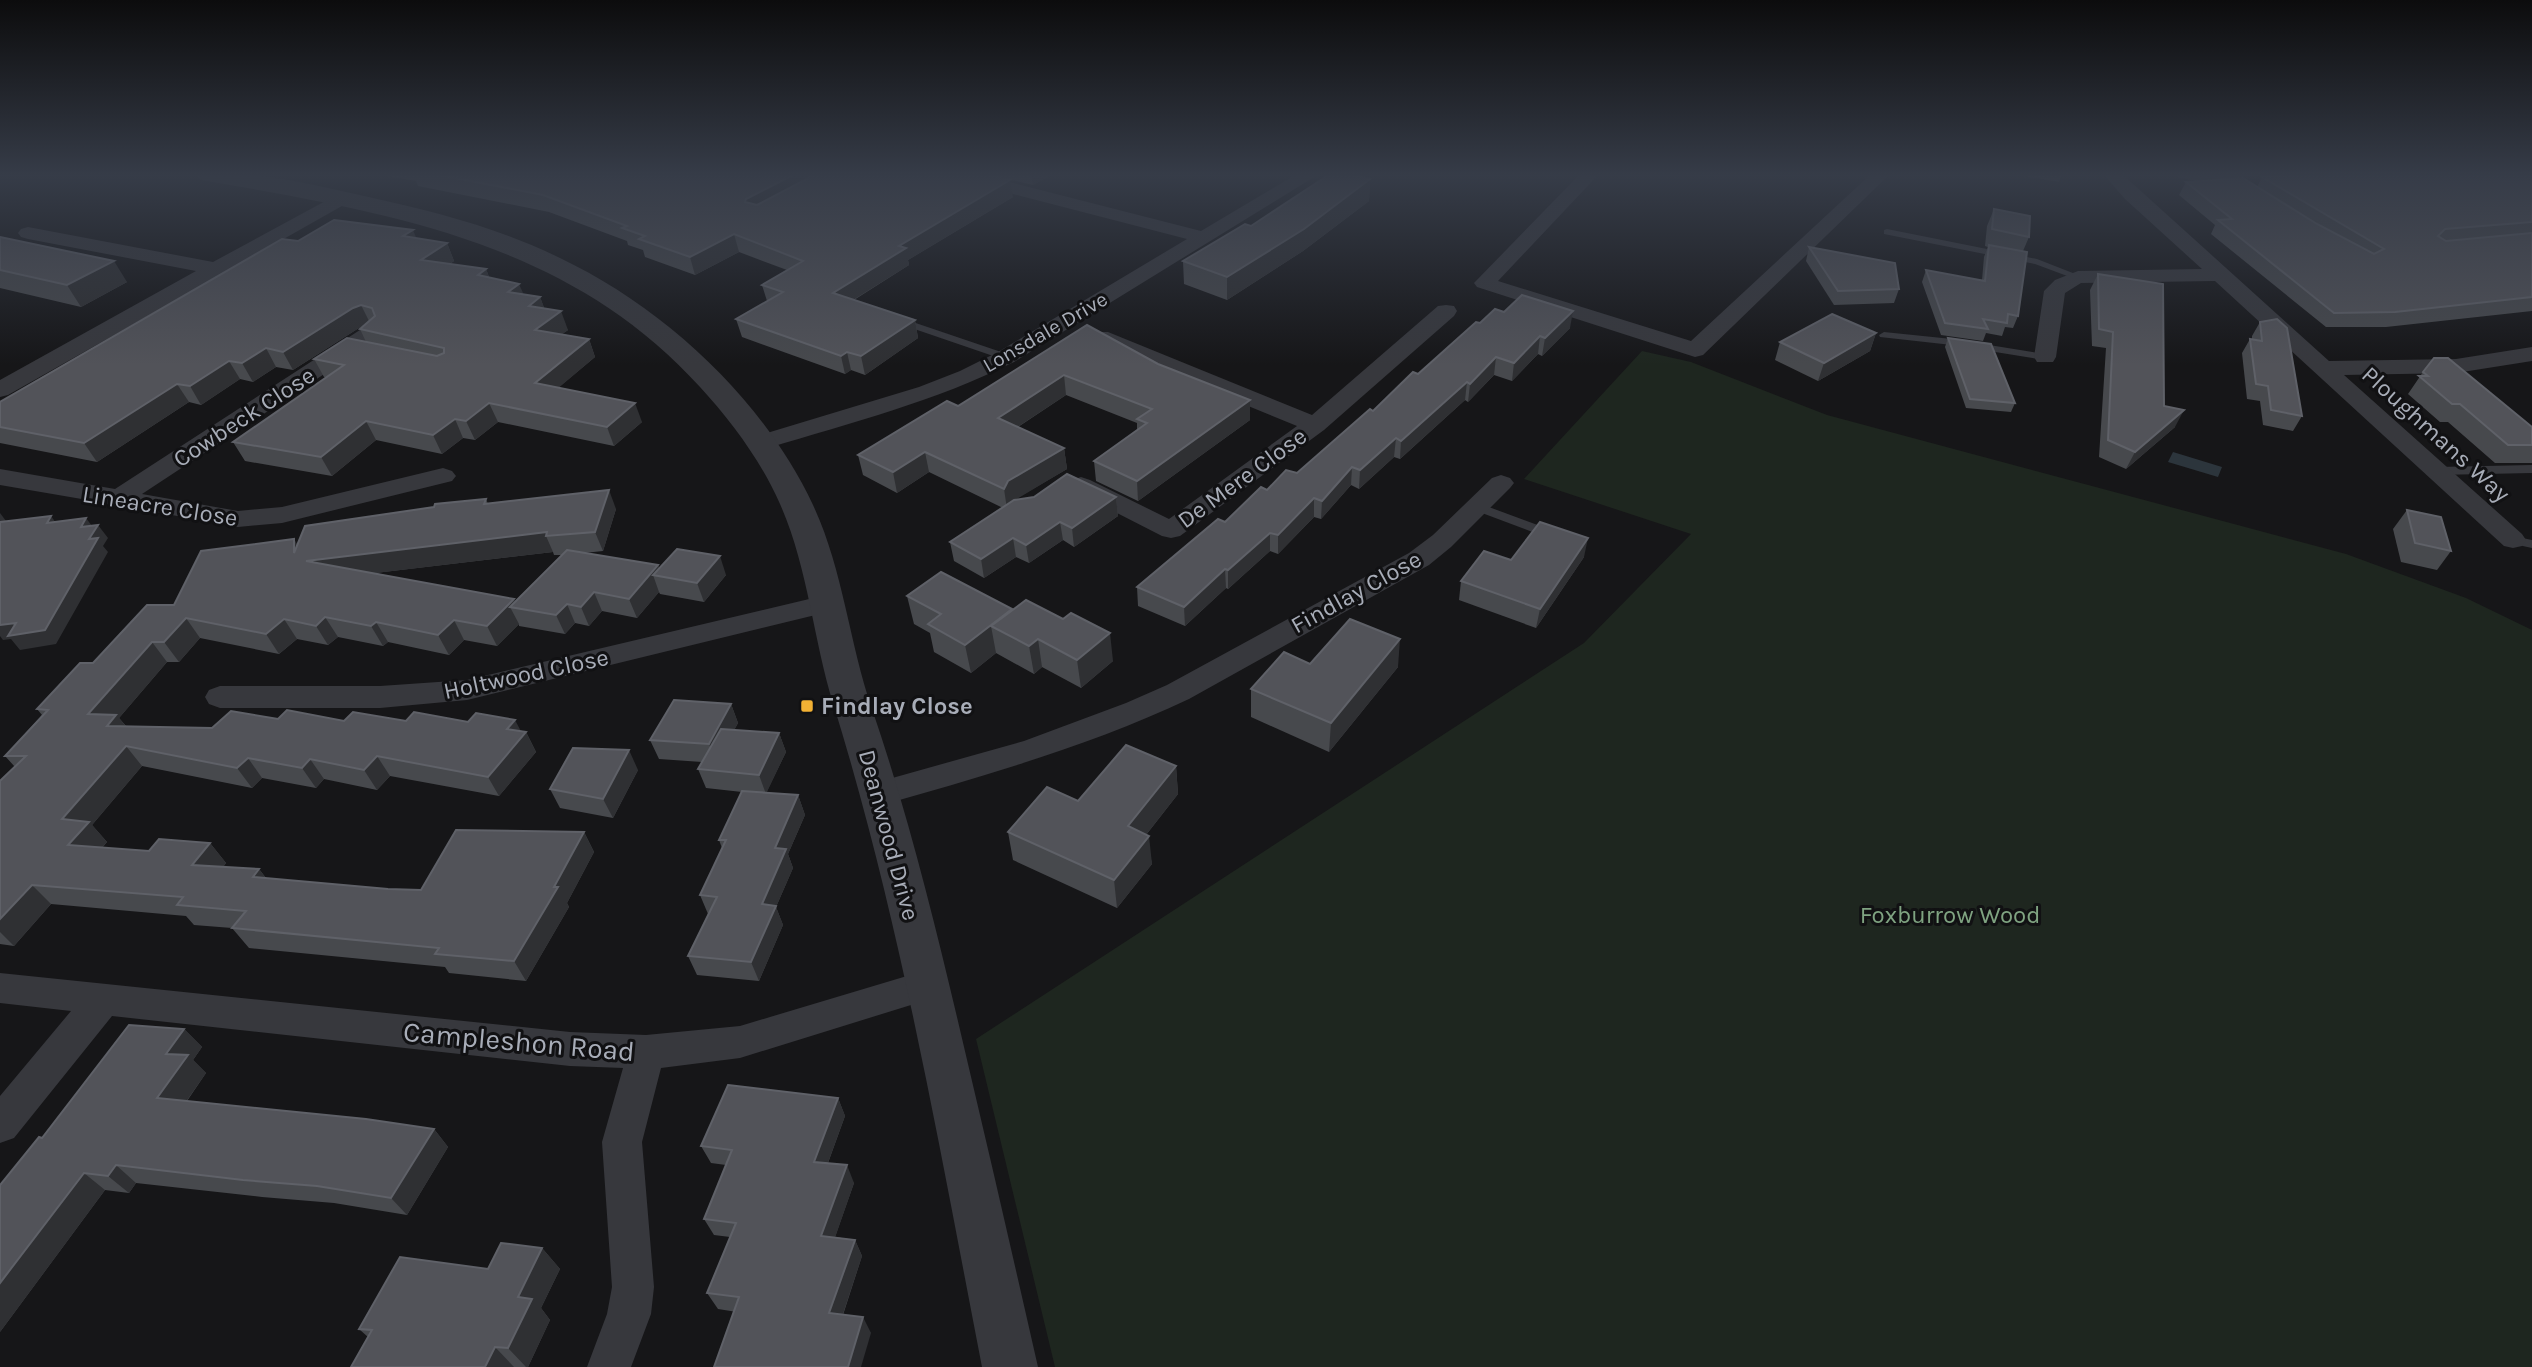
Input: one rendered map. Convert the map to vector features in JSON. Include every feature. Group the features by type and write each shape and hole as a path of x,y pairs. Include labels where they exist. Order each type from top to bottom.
{"street":[{"path":"52,238 216,269"},
{"path":"0,390 271,238"},
{"name":"Deanwood Drive","path":"489,238 567,271 598,289 653,328 705,374 725,397 786,484 807,535 846,685 881,793 928,985 1010,1367"},
{"name":"Lonsdale Drive","path":"759,443 927,392 968,376 1006,357 1205,238"},
{"path":"1528,238 1484,283 1695,350 1814,238"},
{"name":"Ploughmans Way","path":"2180,238 2437,471 2522,542"},
{"path":"2045,357 2056,290 2078,277 2221,275"},
{"name":"De Mere Close","path":"1057,486 1068,479 1171,530 1315,425 1446,311"},
{"name":"De Mere Close","path":"1064,322 1315,425"},
{"name":"Cowbeck Close","path":"116,500 359,345"},
{"name":"Ploughmans Way","path":"2324,368 2456,366 2532,354"},
{"name":"Lineacre Close","path":"0,477 210,516 257,519 338,503 443,476"},
{"name":"Findlay Close","path":"881,793 1088,731 1178,692 1419,559 1501,483"},
{"name":"Holtwood Close","path":"220,697 380,697 467,690 826,604"},
{"name":"Campleshon Road","path":"0,988 570,1049 646,1052 740,1042 928,985"},
{"path":"0,1125 103,999"},
{"path":"609,1367 629,1314 633,1286 622,1142 646,1052"}],"lane":[{"path":"1916,238 2037,262 2078,277"},
{"path":"884,315 1006,357"},
{"path":"1884,335 1941,340 2045,357"},
{"path":"2437,471 2532,469"},
{"path":"1478,506 1539,530"}],"green space":[{"name":"Foxburrow Wood","path":"1642,351 1691,362 1827,415 2346,554 2466,598 2532,630 2532,1367 1055,1367 976,1039 1584,643 1691,534 1524,479"}],"shaded area":[{"path":"2173,452 2222,467 2218,477 2168,462"}],"building":[{"path":"0,238 114,261 67,285 0,270"},
{"path":"303,238 414,238 447,243 421,260 486,269 478,275 519,284 508,292 540,297 529,306 561,311 535,330 589,339 535,383 635,403 607,427 489,403 466,421 455,419 433,435 366,421 321,457 233,442 344,365 314,359 347,338 437,356 444,353 444,348 360,329 375,316 372,308 361,305 283,352 266,348 242,363 229,361 190,386 177,384 84,443 0,427 0,402 282,239 298,241"},
{"path":"641,238 727,238 690,257 639,239"},
{"path":"744,238 913,238 899,246 906,248 833,293 915,320 861,356 847,352 841,356 736,319 783,292 762,285 803,261"},
{"path":"1222,238 1290,238 1227,277 1183,261"},
{"path":"2240,238 2343,238 2374,254 2384,249 2365,238 2441,238 2446,241 2532,238 2532,297 2395,312 2334,313"},
{"path":"1989,245 2027,252 2018,316 2008,314 2007,323 1983,319 1988,329 1945,323 1926,270 1985,281"},
{"path":"1809,247 1895,263 1899,289 1838,291"},
{"path":"2098,274 2163,284 2164,406 2184,410 2135,452 2108,440 2113,332 2099,329"},
{"path":"1522,295 1573,311 1545,338 1540,336 1514,363 1496,357 1470,384 1467,382 1401,441 1396,438 1360,470 1352,467 1322,501 1314,498 1278,535 1270,533 1184,607 1137,587 1218,519 1225,522 1261,487 1267,490 1286,470 1297,473 1370,409 1373,411 1413,372 1418,374 1476,322 1480,323 1495,309 1504,312"},
{"path":"1832,314 1876,333 1824,363 1780,342"},
{"path":"2277,319 2287,328 2302,416 2271,410 2268,386 2256,384 2250,339 2262,341 2260,322"},
{"path":"1087,325 1158,364 1250,400 1137,481 1094,461 1147,423 1137,419 1152,409 1064,375 998,418 1064,448 1008,481 1004,489 925,452 893,472 858,455 947,401 958,406"},
{"path":"1948,338 1991,344 2015,403 1970,399"},
{"path":"2434,358 2448,358 2532,427 2532,445 2508,445 2460,404 2452,404 2419,376 2428,376 2423,372"},
{"path":"1067,474 1116,497 1072,528 1060,522 1026,545 1013,538 981,559 950,542 1014,500 1034,497"},
{"path":"609,490 595,532 546,536 547,532 306,561 514,599 487,626 454,620 438,635 376,622 371,626 325,617 316,626 284,619 266,634 186,618 164,642 152,642 88,714 116,715 107,726 212,728 231,711 278,719 287,710 344,721 353,712 406,721 414,712 468,722 476,713 515,720 507,729 526,732 488,777 377,756 364,770 310,759 302,768 248,758 237,768 126,746 62,819 89,822 68,845 149,851 159,839 210,843 192,865 259,869 253,877 421,890 456,830 584,832 554,887 558,887 514,961 435,954 439,948 232,928 246,911 177,905 183,897 32,885 0,919 0,781 26,756 5,756 48,710 37,709 80,663 93,663 147,605 174,605 201,551 294,539 294,553 305,526 434,507 435,504 486,499 484,504"},
{"path":"2407,510 2441,517 2451,551 2415,543"},
{"path":"51,516 47,523 86,518 81,527 98,525 89,539 98,538 45,630 8,636 16,623 0,625 0,522"},
{"path":"1540,522 1588,538 1540,609 1461,581 1484,551 1511,560"},
{"path":"677,549 720,556 697,583 653,575"},
{"path":"567,550 658,565 629,599 594,592 581,607 567,604 556,615 510,607"},
{"path":"941,572 1012,609 965,645 928,624 941,614 907,596"},
{"path":"1026,600 1063,619 1071,613 1110,633 1077,660 1038,639 1029,646 991,626"},
{"path":"1350,619 1400,639 1331,723 1251,689 1284,652 1310,664"},
{"path":"674,700 731,704 709,744 650,740"},
{"path":"721,729 779,733 759,775 698,769"},
{"path":"1126,745 1176,766 1128,826 1149,836 1114,880 1008,832 1047,787 1078,801"},
{"path":"573,748 629,750 603,799 550,789"},
{"path":"742,791 798,795 775,848 786,849 762,904 776,906 751,962 688,956 717,897 700,895 726,840 719,840"},
{"path":"129,1025 184,1029 166,1054 188,1055 157,1098 366,1119 434,1129 391,1198 317,1186 116,1165 108,1176 84,1173 0,1283 0,1185 39,1137 42,1138"},
{"path":"728,1085 838,1098 814,1162 847,1165 821,1236 855,1240 829,1313 863,1317 848,1367 714,1367 739,1297 707,1293 736,1223 704,1219 732,1150 701,1146"},
{"path":"501,1243 542,1248 518,1297 532,1299 508,1348 495,1347 485,1367 351,1367 372,1330 359,1329 400,1257 488,1269"}],"place":[{"name":"Findlay Close","path":"807,706"}]}
